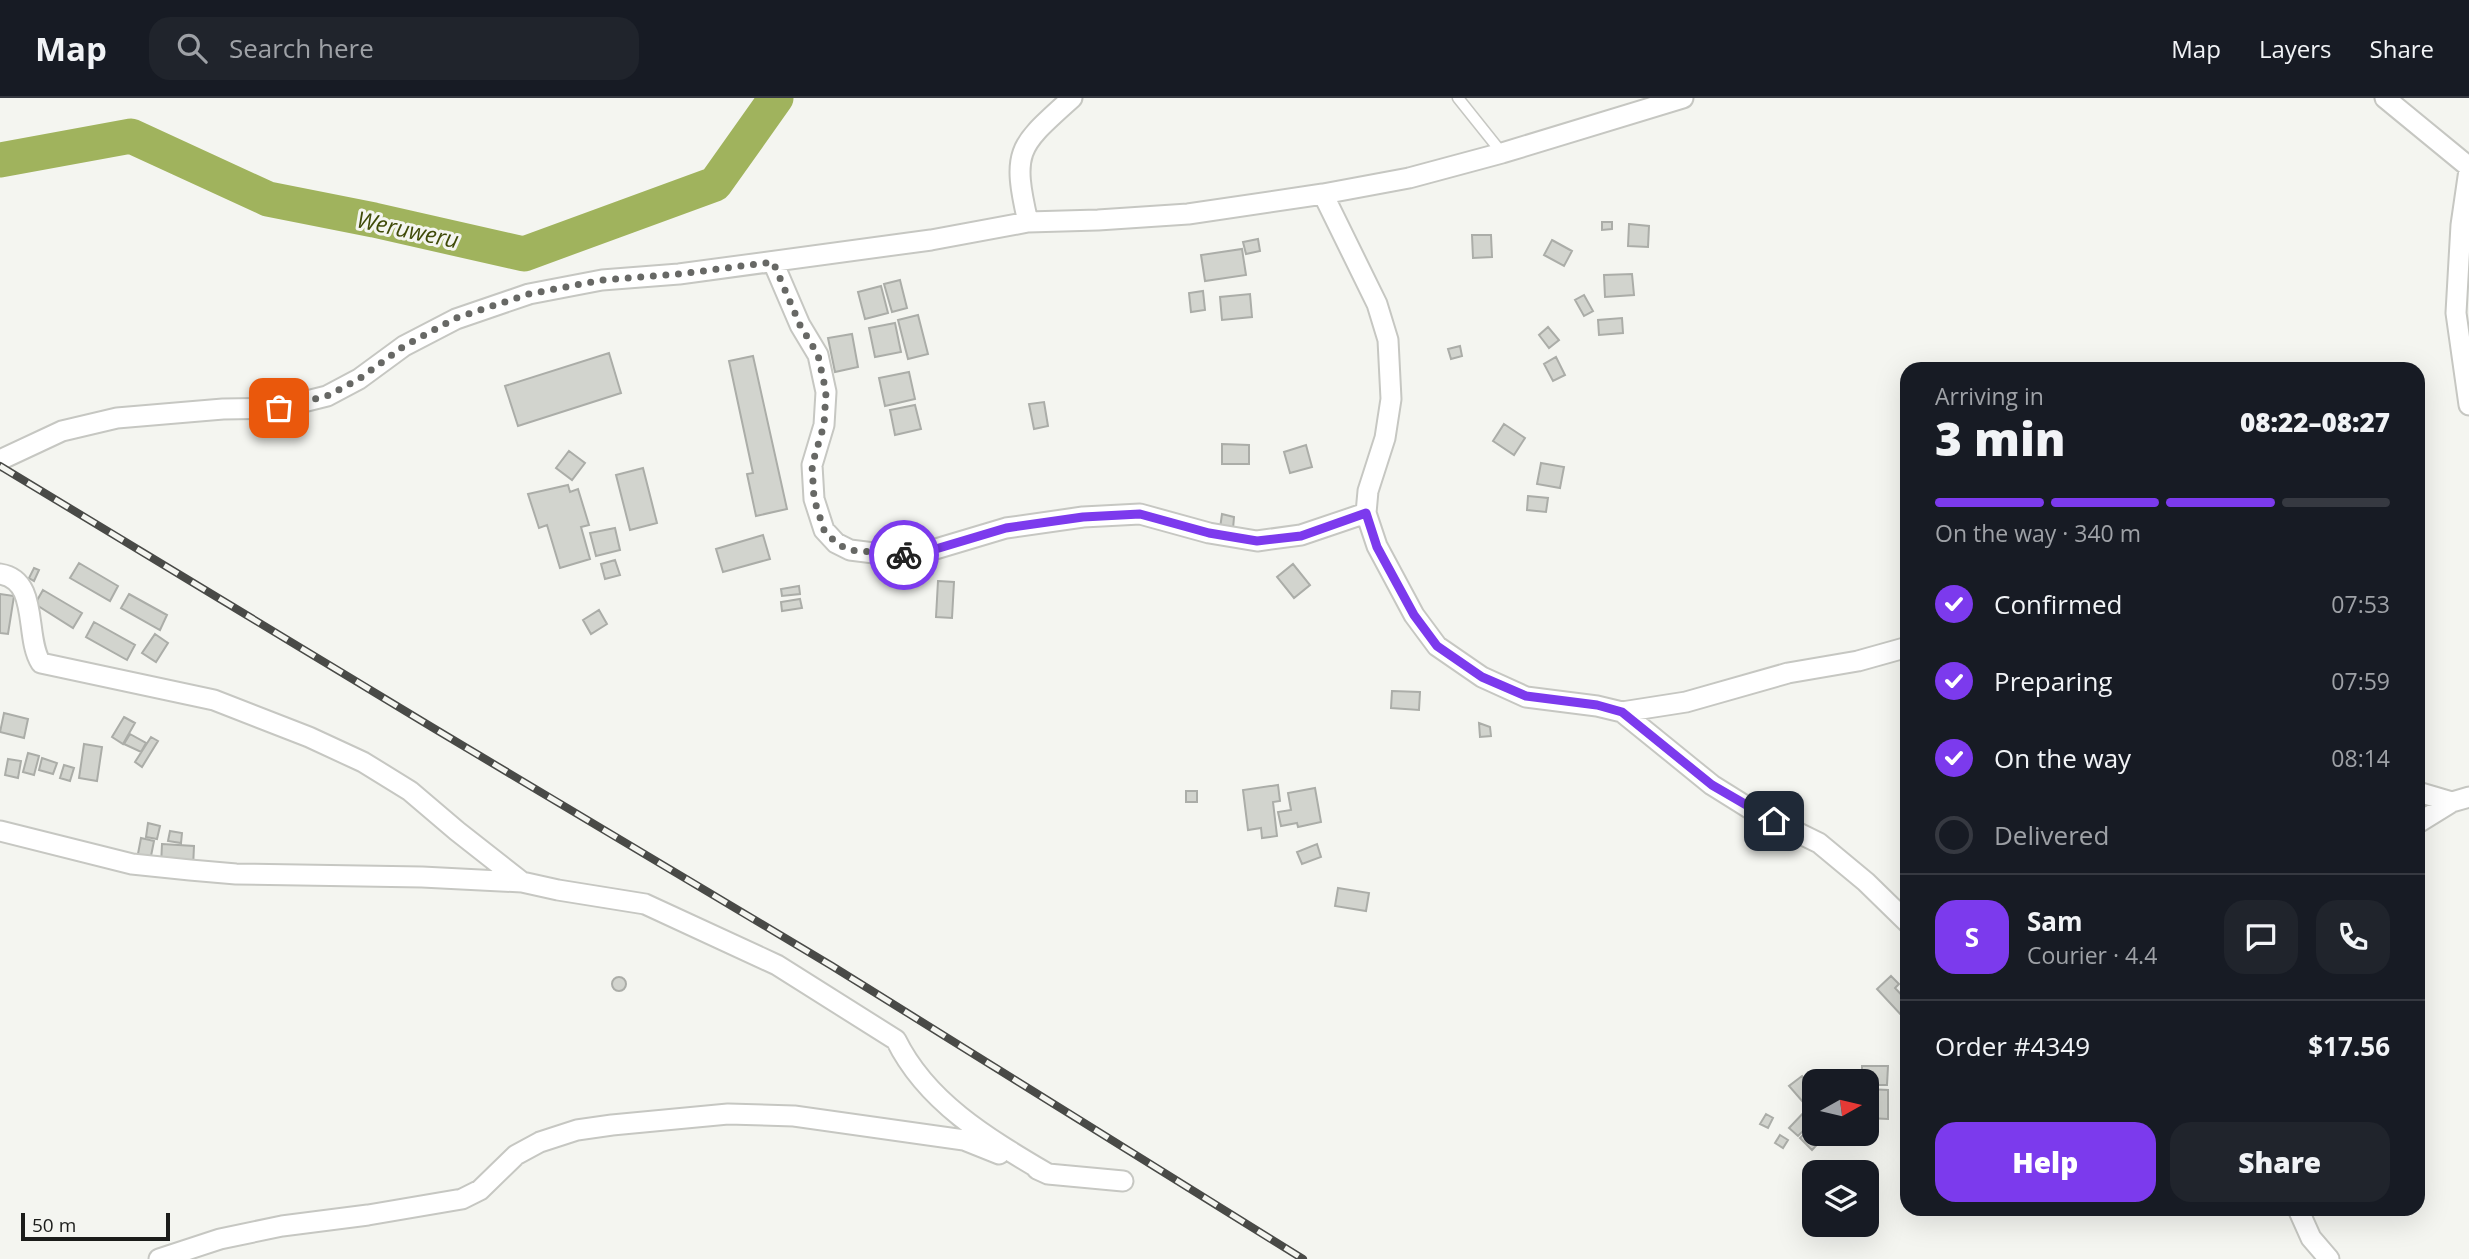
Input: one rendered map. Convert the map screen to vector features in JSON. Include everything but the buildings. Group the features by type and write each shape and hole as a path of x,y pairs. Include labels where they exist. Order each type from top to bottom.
{"street":[{"path":"1028,222 1019,177 1020,157 1034,132 1072,98"},
{"path":"0,460 62,431 117,418 223,409 279,408 327,396 359,379 404,346 456,318 529,294 602,280 679,274 931,240 1028,222 1188,214 1323,194 1409,178 1683,98"},
{"path":"2385,98 2469,168 2461,225 2456,313 2469,405"},
{"path":"1323,194 1377,304 1388,340 1391,400 1385,438 1368,491 1366,513 1377,547 1414,615 1437,646 1482,677 1526,696 1597,705 1622,712 1712,785 1752,810 1819,843 1866,882 1900,915"},
{"path":"773,262 800,325 818,355 826,392 824,425 812,465 814,499 824,530 836,543 849,550 898,556 929,551 1006,528 1083,517 1140,514 1209,533 1257,541 1301,536 1366,513"},
{"path":"0,574 10,576 26,594 34,653 41,663 214,700 309,737 363,762 410,791 522,882"},
{"path":"1622,712 1686,702 1788,673 1858,661 1900,649"},
{"path":"2425,793 2460,799"},
{"path":"2425,818 2460,799"},
{"path":"0,831 132,864 236,874 422,877 522,882 645,904 777,965 896,1040 905,1058 928,1087 964,1120 1048,1174"},
{"path":"159,1259 220,1239 269,1229 462,1199 480,1190 516,1155 540,1142 577,1130 687,1117 728,1114 794,1116 964,1140 1048,1174 1123,1181"},
{"path":"2301,1216 2311,1238 2329,1259"}],"lane":[{"path":"1458,98 1502,153"}],"waterway":[{"name":"Weruweru","path":"0,160 131,136 268,199 524,254 715,184 776,98"}],"railway":[{"path":"0,466 832,966 1303,1259"}],"way so far":[{"path":"279,408 327,396 359,379 404,346 456,318 529,294 602,280 773,262 800,325 818,355 826,392 824,425 812,465 814,499 824,530 836,543 849,550 904,555"}],"route":[{"path":"904,555 929,551 1006,528 1083,517 1140,514 1209,533 1257,541 1301,536 1366,513 1377,547 1414,615 1437,646 1482,677 1526,696 1597,705 1622,712 1712,785 1774,821"}]}
